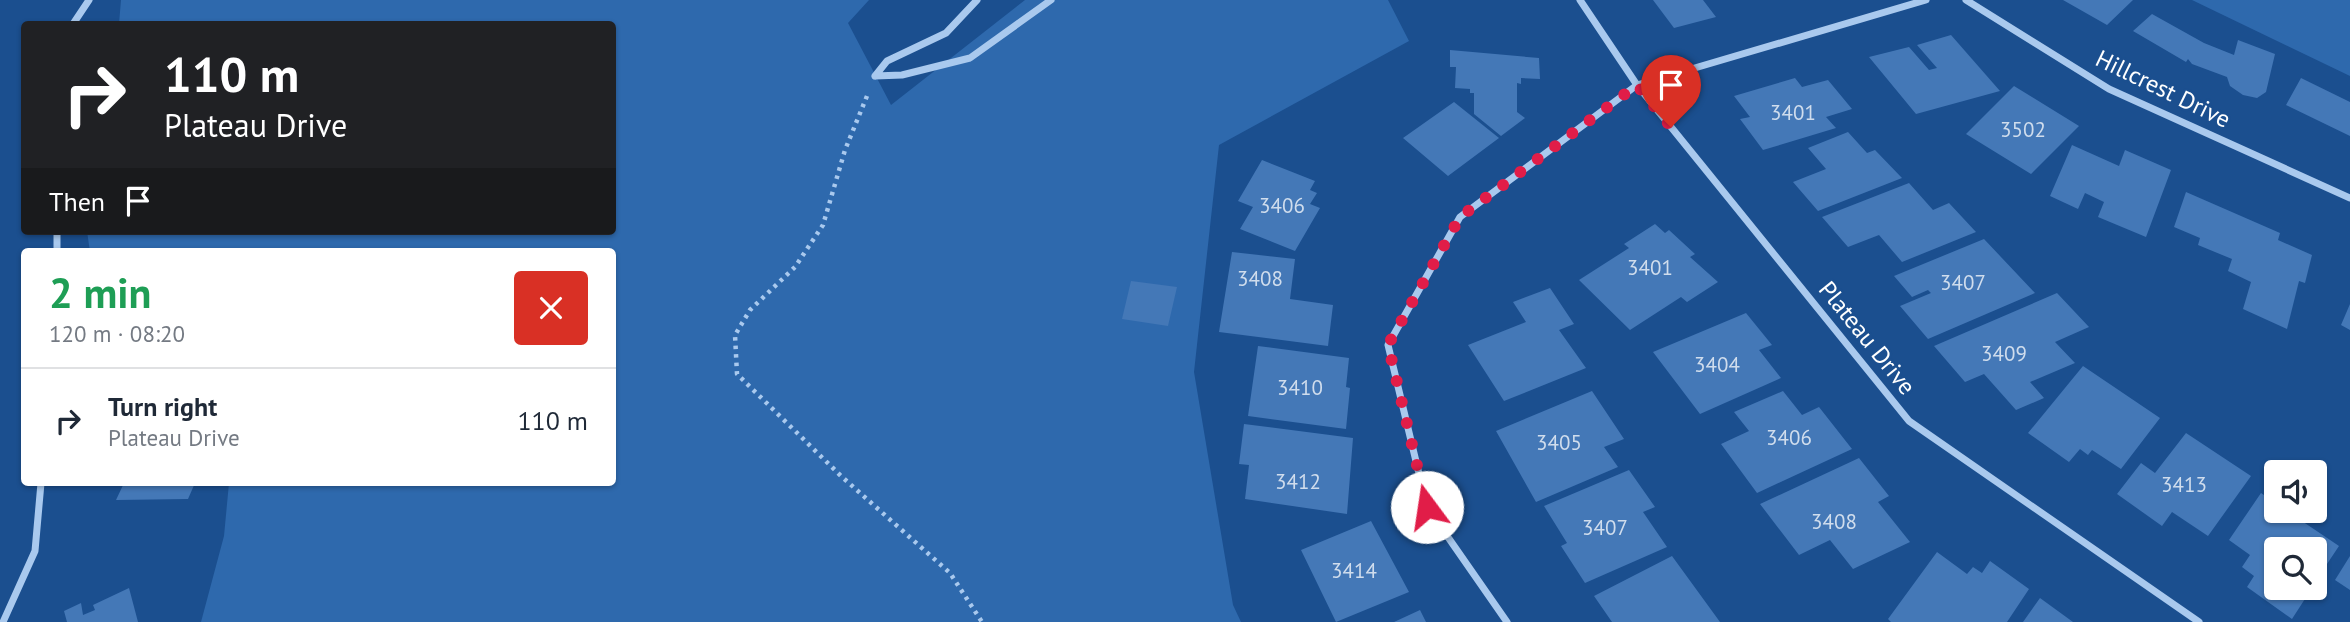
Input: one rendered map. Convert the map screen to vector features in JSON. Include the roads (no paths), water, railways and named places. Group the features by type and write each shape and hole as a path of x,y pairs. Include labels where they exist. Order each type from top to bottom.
{"street":[{"path":"75,21 89,0"},
{"path":"977,0 946,33 887,61 875,76 902,75 970,58 1051,0"},
{"name":"Plateau Drive","path":"1580,0 1637,85 1909,421 2199,622"},
{"path":"1507,622 1427,507 1388,345 1460,217 1637,85 1926,0"},
{"name":"Hillcrest Drive","path":"1966,0 2109,89 2350,198"},
{"path":"3,622 35,551 41,486"}]}
